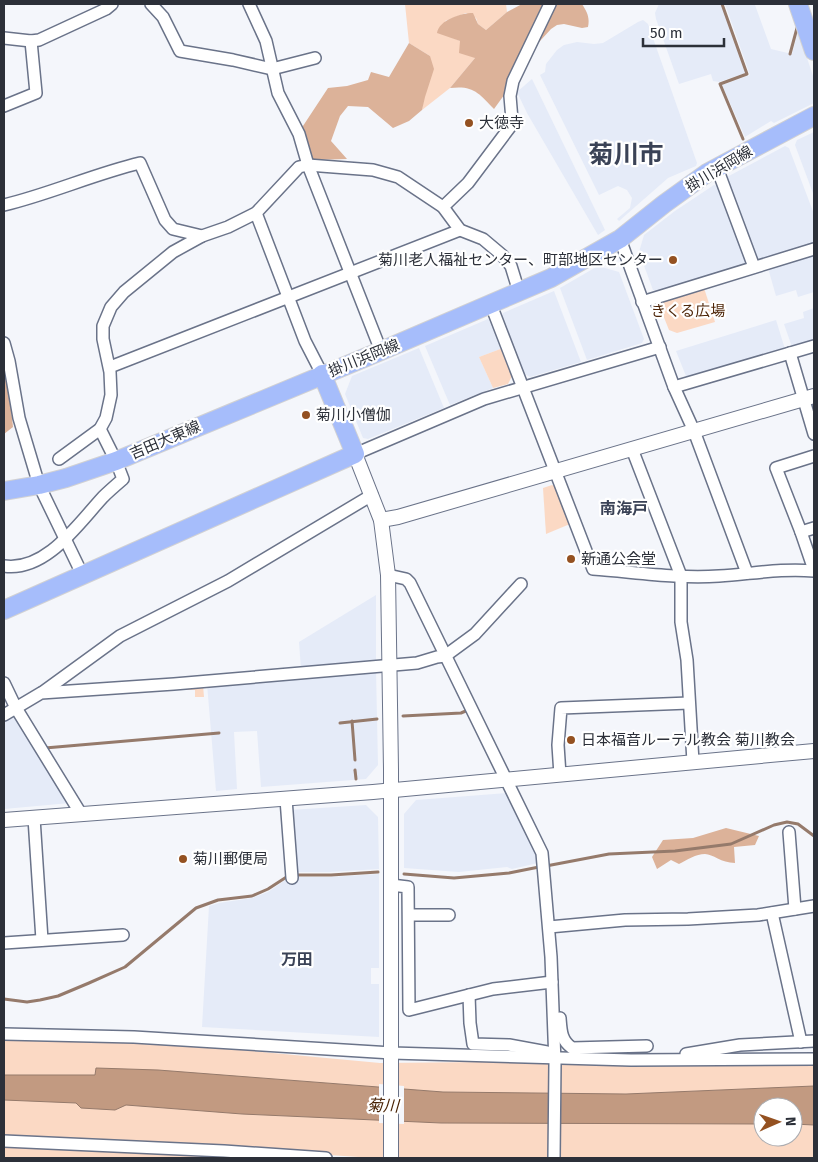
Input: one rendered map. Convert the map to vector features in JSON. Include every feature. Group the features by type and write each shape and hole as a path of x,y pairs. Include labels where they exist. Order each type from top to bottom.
{"main road":[{"path":"798,4 814,51"},
{"name":"掛川浜岡線","path":"355,454 322,374 381,351 551,278 620,240 664,204 707,173 814,116"},
{"name":"吉田大東線","path":"4,491 39,485 92,470 322,374"},
{"path":"4,610 355,454"}],"street":[{"path":"4,38 39,40 90,17 112,4"},
{"path":"151,4 163,17 180,51 233,60 272,70 315,58"},
{"path":"249,4 266,41 278,94 299,134 308,165 381,351"},
{"path":"443,207 468,183 510,127 512,120 510,96 513,80 550,4"},
{"path":"4,106 36,93 31,41"},
{"path":"4,205 35,198 124,167 140,164 165,220 173,229 202,236"},
{"path":"59,459 100,429 106,418 111,395 110,367 103,339 103,326 112,307 124,292 173,252 202,236 256,214 299,167 308,165 373,170 398,177 443,207 460,230 482,239 508,261 520,292"},
{"path":"717,168 754,267"},
{"path":"256,214 305,341 322,374"},
{"path":"110,367 460,230"},
{"path":"620,240 674,387 694,431 747,573"},
{"path":"642,302 814,249"},
{"path":"490,305 593,569 681,576 719,576 790,570 814,571 776,468 814,456"},
{"path":"4,343 19,418 39,485 83,576"},
{"path":"674,387 814,346"},
{"path":"392,1158 391,790 388,575 381,520 355,454 484,399 660,347"},
{"path":"790,353 809,397 814,434"},
{"path":"381,520 398,517 809,397"},
{"path":"4,566 19,566 44,556 66,539 104,496 123,480 100,429"},
{"path":"632,449 681,576 681,622 687,660 694,762"},
{"path":"4,715 41,693 120,636 228,581 372,496"},
{"path":"801,532 814,528"},
{"path":"388,575 406,579 410,582 542,854 552,982 554,1158"},
{"path":"41,693 174,684 417,663 437,656 445,656 475,634 521,584"},
{"path":"4,683 16,708 81,814"},
{"path":"560,775 558,745 561,708 689,703"},
{"path":"4,820 505,781 814,751"},
{"path":"286,799 292,875"},
{"path":"34,818 42,940"},
{"path":"789,832 795,909"},
{"path":"391,882 408,886 409,1010 493,989 552,982"},
{"path":"549,927 625,920 688,919 772,913 814,906"},
{"path":"772,913 801,1042"},
{"path":"409,915 448,915"},
{"path":"4,943 123,935"},
{"path":"551,957 558,989 560,1031 564,1042 572,1048 647,1046"},
{"path":"469,995 473,1044 509,1045 554,1058"},
{"path":"4,1034 134,1037 392,1055 647,1060 814,1059"},
{"path":"647,1060 740,1046 814,1041"},
{"path":"4,1141 214,1150 326,1158"}],"shaded area":[{"path":"522,4 582,4 588,15 588,27 582,28 564,24 557,25 551,29 529,53 521,78 507,91 494,109 475,91 458,87 450,88 475,58 459,53 460,41 437,33 442,24 451,18 473,13 478,24 486,30 507,12"},
{"path":"659,4 721,4 746,73 719,82 713,81 711,74 679,84 656,19 655,13"},
{"path":"725,4 757,4 755,5 771,49 792,54 798,31 814,79 814,103 774,123 771,121 745,137 722,85 750,75"},
{"path":"643,20 648,24 697,163 696,166 668,178 619,221 617,219 630,208 632,198 627,190 618,186 599,195 540,75 545,72 546,64 557,50 564,45 577,42 603,43"},
{"path":"409,43 430,56 434,69 422,110 409,121 393,128 368,107 348,106 340,116 331,141 347,159 313,160 301,129 328,88 347,86 368,80 371,72 389,77"},
{"path":"532,79 605,230 598,235 527,113 517,92"},
{"path":"814,132 814,196 795,145 797,140"},
{"path":"785,146 789,148 814,214 814,244 761,260 757,258 727,177"},
{"path":"714,185 719,186 747,261 746,265 658,292 653,290 639,252 644,235 675,211"},
{"path":"814,254 814,292 798,297 796,290 776,296 768,268"},
{"path":"598,266 619,272 644,339 642,343 587,360 560,288"},
{"path":"554,291 581,362 530,377 523,373 501,318 503,313"},
{"path":"814,308 814,340 792,347 784,324 804,318 803,312"},
{"path":"488,319 493,321 503,348 479,357 493,388 450,405 425,346"},
{"path":"776,320 785,349 691,377 686,376 676,351"},
{"path":"4,344 13,427 4,434"},
{"path":"419,348 444,408 368,439 363,438 345,394 352,376"},
{"path":"376,595 376,663 301,669 299,642"},
{"path":"376,670 378,765 366,779 261,787 257,731 234,732 237,789 216,791 207,684"},
{"path":"15,712 70,803 4,809 4,718"},
{"path":"507,793 535,850 538,863 512,869 507,867 459,872 404,868 404,814 416,800"},
{"path":"366,805 378,817 379,869 296,872 290,810"},
{"path":"726,828 759,836 755,845 734,847 735,863 702,854 679,864 671,860 657,869 652,857 663,840 693,838"},
{"path":"379,874 379,968 371,968 371,984 379,984 379,1037 202,1027 209,906 252,898 268,892 288,878"}],"green space":[{"path":"405,4 506,4 507,12 486,30 478,24 476,18 466,13 445,21 451,37 460,41 475,58 450,88 422,110 430,56 409,43"},
{"name":"きくる広場","path":"704,288 715,322 677,333 669,330 659,305 661,301"},
{"path":"503,348 513,374 508,384 493,388 479,357"},
{"path":"552,485 556,487 570,524 546,534 543,488"},
{"path":"203,685 204,697 195,697 195,690 185,690 185,687"},
{"path":"4,1035 103,1037 380,1063 814,1059 814,1158 374,1158 224,1148 4,1139"},
{"path":"4,1144 277,1158 4,1158"}],"water":[{"name":"菊川","path":"96,1068 158,1070 443,1092 626,1094 814,1086 814,1125 803,1124 803,1097 753,1097 753,1124 441,1123 242,1114 126,1105 115,1110 81,1108 76,1103 4,1100 4,1075 95,1075"}],"pier":[{"path":"379,1084 404,1086 404,1124 379,1123"}],"waterway":[{"path":"722,4 747,74 720,84 743,139"},
{"path":"790,54 797,28"},
{"path":"403,716 461,713 468,710"},
{"path":"340,723 377,719"},
{"path":"352,721 355,760"},
{"path":"45,748 219,733"},
{"path":"355,770 356,779"},
{"path":"546,866 609,854 675,851 731,844 774,825 787,822 798,824 814,836"},
{"path":"404,874 454,878 509,873 539,867"},
{"path":"294,875 378,872"},
{"path":"4,999 27,1002 40,1000 58,996 89,983 125,967 196,908 218,900 252,896 268,889 288,876"}],"place":[{"name":"大徳寺","path":"469,123"},
{"name":"菊川老人福祉センター、町部地区センター","path":"673,260"},
{"name":"菊川小僧伽","path":"306,415"},
{"name":"新通公会堂","path":"571,559"},
{"name":"日本福音ルーテル教会 菊川教会","path":"571,740"},
{"name":"菊川郵便局","path":"183,859"}],"district":[{"name":"菊川市","path":"626,154"},
{"name":"南海戸","path":"624,508"},
{"name":"万田","path":"297,959"}]}
